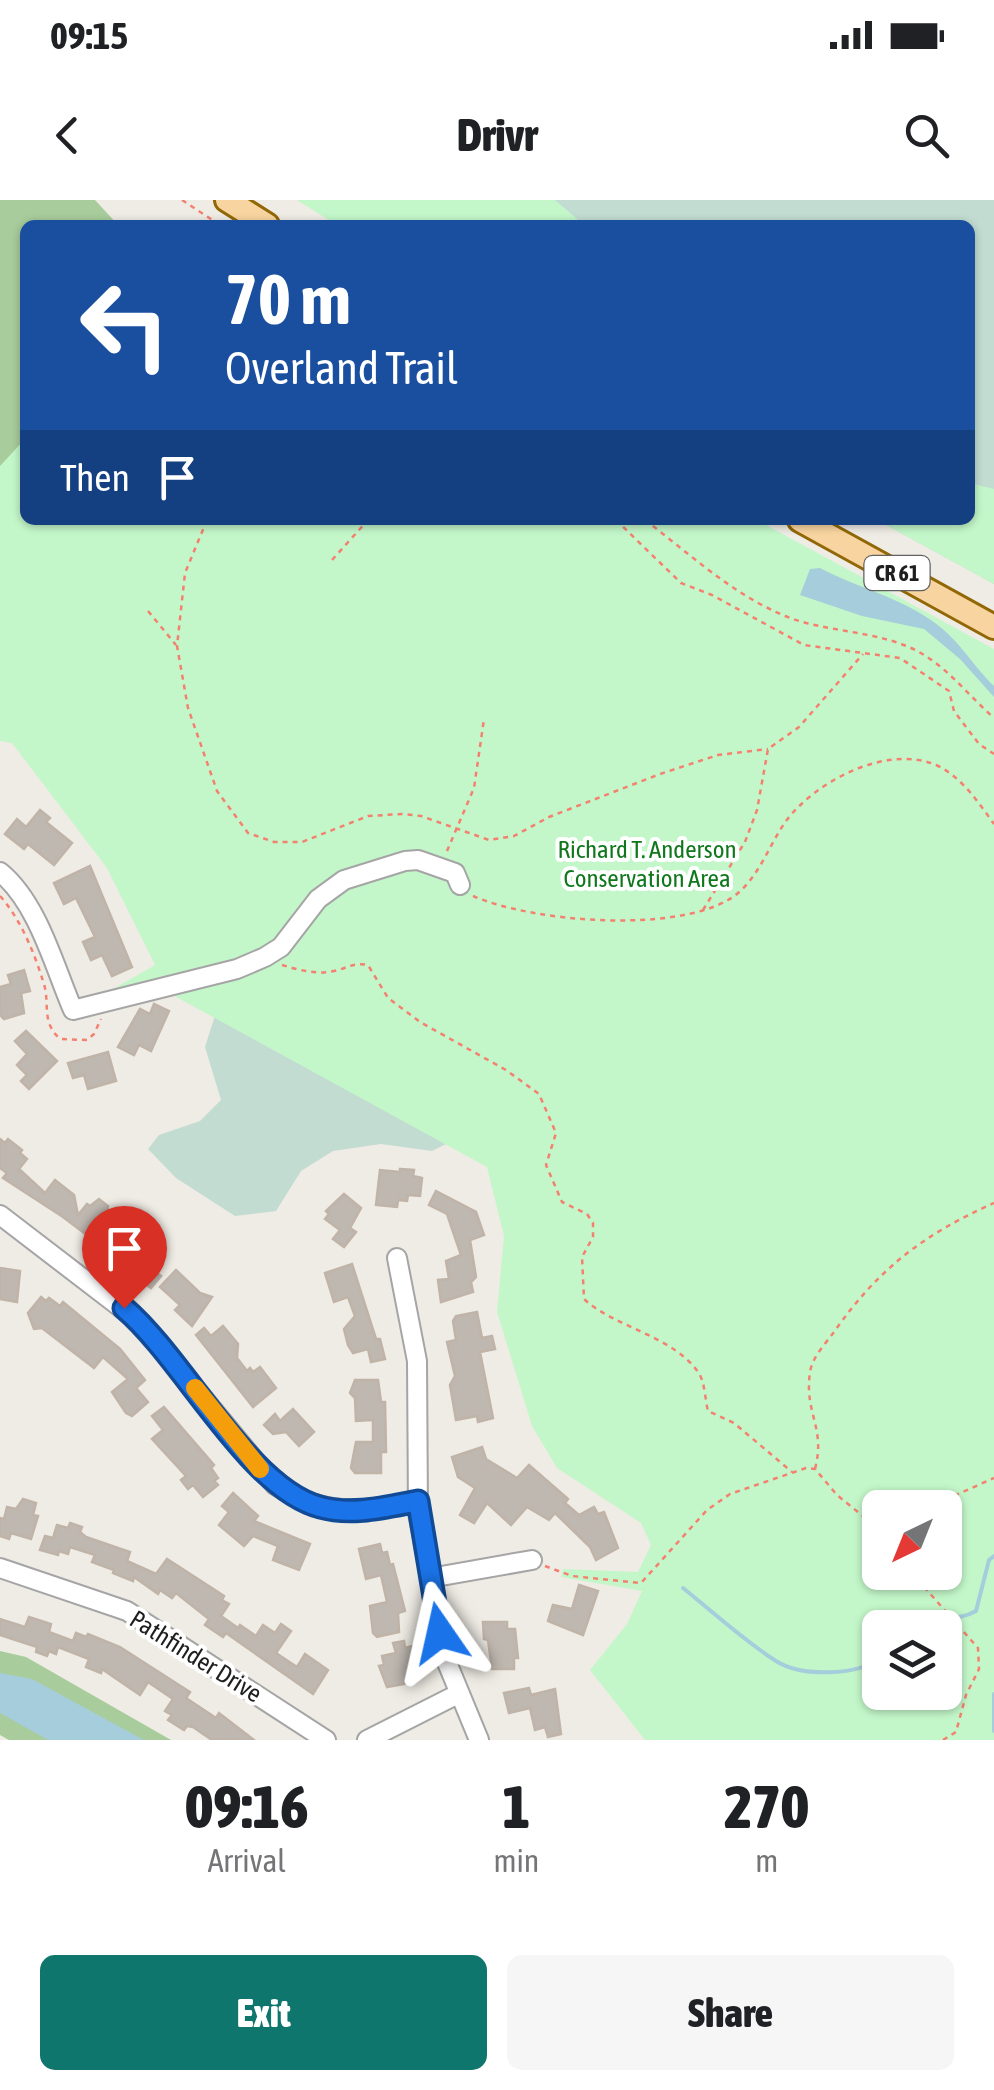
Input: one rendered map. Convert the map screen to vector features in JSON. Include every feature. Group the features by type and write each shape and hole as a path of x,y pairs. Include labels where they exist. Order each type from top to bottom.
{"main road":[{"path":"227,200 258,220"},
{"name":"CR 61","path":"809,525 994,627"}],"street":[{"path":"0,872 26,904 73,1010 238,969 265,957 281,946 318,900 344,880 405,861 439,866 455,874 460,885"},
{"path":"0,1215 142,1323 275,1485 322,1508 347,1512 418,1501"},
{"path":"397,1258 417,1361 418,1501 430,1578 446,1660 479,1740"},
{"path":"430,1578 532,1560"},
{"name":"Pathfinder Drive","path":"0,1568 127,1611 326,1740"},
{"path":"368,1740 458,1694"}],"path":[{"path":"182,200 212,220"},
{"path":"204,525 185,573 176,646 188,708 217,791 248,832 274,842 302,842 368,816 402,814 420,816 489,840 514,836 550,817 660,774 718,755 768,749 799,727 864,653"},
{"path":"332,560 364,525"},
{"path":"621,525 681,583 712,595 804,645 900,658 948,691 954,711 979,744 994,754"},
{"path":"651,525 735,590 781,614 815,627 916,650 948,672 994,718"},
{"path":"148,611 176,646"},
{"path":"439,866 458,832 474,788 484,719"},
{"path":"703,910 744,842 757,810 768,749"},
{"path":"460,885 478,899 586,921 632,920 703,910 741,891 788,819 809,797 865,767 908,759 934,764 962,782 994,824"},
{"path":"265,957 303,972 334,971 355,962 368,965 388,998 420,1022 506,1070 539,1094 556,1133 546,1165 562,1202 587,1214 593,1223 593,1237 582,1257 584,1300 598,1312 658,1340 699,1373 708,1411 734,1423 792,1472"},
{"path":"815,1469 821,1435 810,1412 811,1366 864,1292 898,1258 942,1226 994,1203"},
{"path":"532,1560 572,1576 641,1582 707,1510 730,1494 792,1472 815,1469"},
{"path":"815,1469 837,1495 862,1515"},
{"path":"962,1493 994,1478"},
{"path":"926,1590 978,1648 979,1670 966,1695 956,1732 943,1740"}],"green space":[{"path":"0,200 95,200 113,220 20,220 20,525 24,525 0,718"},
{"path":"297,200 555,200 578,220 329,220"},
{"path":"298,200 994,200 994,584 886,525 975,525 975,220 329,220"},
{"name":"Richard T. Anderson Conservation Area","path":"20,444 20,525 766,525 994,649 994,1740 645,1740 590,1670 627,1624 642,1591 561,1577 563,1569 638,1572 651,1545 641,1523 557,1468 532,1426 497,1312 504,1236 487,1167 169,993 94,1000 155,965 107,868 12,743 0,741 0,466"},
{"path":"975,484 994,489 994,584 886,525 975,525"},
{"path":"219,1003 454,1140 432,1151 381,1144 333,1151 301,1171 276,1211 235,1216 176,1178 148,1149 159,1135 200,1121 221,1100 205,1047"},
{"path":"0,1651 26,1657 171,1740 9,1740 0,1735"}],"water":[{"path":"820,568 908,606 935,623 994,686 994,697 960,659 924,629 862,616 800,595 810,569"},
{"path":"0,1673 32,1679 144,1740 48,1740 0,1713"}],"building":[{"path":"40,810 50,818 46,822 72,843 54,865 28,844 24,849 5,834 17,819 26,827"},
{"path":"90,866 132,967 112,976 102,955 91,960 83,942 95,937 76,898 64,904 54,883"},
{"path":"24,970 30,991 21,993 24,1013 4,1019 0,1015 0,987 11,984 8,975"},
{"path":"154,1004 169,1011 151,1051 139,1045 134,1055 118,1047 140,1009 150,1014"},
{"path":"26,1031 57,1061 29,1089 21,1081 27,1075 17,1065 27,1054 15,1041"},
{"path":"108,1052 116,1081 88,1089 84,1075 73,1078 68,1063"},
{"path":"0,1139 5,1143 8,1139 22,1150 20,1153 27,1159 19,1169 45,1193 55,1180 74,1195 78,1215 87,1204 99,1199 108,1206 106,1218 113,1223 103,1236 122,1250 133,1236 152,1252 147,1259 153,1264 150,1268 161,1276 151,1288 90,1243 92,1239 63,1217 3,1178 7,1173 0,1168"},
{"path":"380,1170 414,1170 413,1176 422,1178 420,1196 408,1195 407,1201 398,1200 397,1207 376,1205"},
{"path":"436,1191 476,1212 484,1235 470,1240 476,1277 471,1282 473,1292 441,1302 438,1280 449,1279 446,1261 461,1255 447,1214 429,1205"},
{"path":"344,1194 361,1208 350,1228 356,1232 344,1247 333,1239 340,1230 325,1219 329,1214 326,1211"},
{"path":"352,1264 385,1359 371,1362 368,1349 353,1353 348,1345 344,1329 355,1316 348,1297 334,1302 325,1273"},
{"path":"0,1268 20,1271 17,1302 0,1299"},
{"path":"176,1270 200,1293 212,1297 192,1326 175,1310 180,1305 160,1287"},
{"path":"41,1297 60,1306 63,1302 120,1349 145,1380 136,1388 148,1402 132,1416 126,1413 112,1392 128,1379 103,1357 94,1368 42,1328 34,1329 28,1313"},
{"path":"477,1312 482,1338 492,1336 495,1349 480,1352 493,1418 478,1422 477,1416 456,1420 450,1385 455,1376 447,1342 456,1340 456,1316"},
{"path":"223,1326 238,1344 237,1358 247,1371 260,1367 276,1388 253,1407 196,1335 204,1328 211,1336"},
{"path":"355,1380 378,1380 381,1402 385,1402 386,1452 381,1452 381,1473 355,1473 351,1468 356,1442 373,1442 373,1420 356,1421 355,1398 350,1393"},
{"path":"164,1407 214,1465 211,1468 218,1485 203,1497 193,1485 188,1489 181,1480 186,1476 152,1439 163,1430 152,1416"},
{"path":"293,1409 314,1432 299,1446 286,1432 273,1434 264,1425 275,1414 280,1421"},
{"path":"482,1447 486,1459 517,1478 529,1465 568,1499 565,1503 579,1515 594,1507 598,1514 604,1512 618,1548 596,1560 590,1547 555,1513 549,1520 527,1507 511,1525 487,1503 474,1523 460,1515 475,1488 458,1477 452,1457"},
{"path":"233,1493 258,1516 254,1521 310,1544 299,1570 273,1560 278,1546 253,1536 244,1546 219,1525 229,1512 222,1506"},
{"path":"23,1499 36,1503 33,1515 38,1516 31,1539 11,1533 9,1539 0,1536 0,1518 4,1519 7,1507 16,1509"},
{"path":"70,1523 82,1527 80,1532 86,1537 130,1552 127,1561 156,1574 167,1559 224,1596 222,1600 229,1604 221,1616 238,1628 240,1625 256,1636 263,1625 275,1633 281,1624 291,1631 276,1653 297,1667 305,1654 328,1670 313,1694 226,1633 223,1637 205,1625 209,1619 176,1593 172,1598 160,1590 158,1594 134,1577 133,1581 92,1562 95,1555 70,1547 68,1554 59,1551 58,1555 40,1550 45,1536 53,1538 57,1525 68,1528"},
{"path":"380,1544 382,1553 387,1552 390,1565 393,1564 405,1611 398,1613 399,1632 377,1637 373,1633 370,1606 387,1602 381,1575 366,1579 359,1549"},
{"path":"579,1585 598,1591 583,1635 548,1621 553,1605 572,1609"},
{"path":"29,1617 51,1624 49,1632 73,1641 76,1633 86,1637 88,1634 120,1647 190,1692 186,1698 216,1718 219,1713 254,1740 212,1740 193,1727 184,1730 168,1720 172,1715 165,1711 173,1699 148,1682 140,1695 102,1669 101,1673 86,1667 89,1659 58,1647 56,1654 49,1651 47,1656 36,1652 37,1647 0,1635 0,1619 25,1627"},
{"path":"483,1622 507,1622 507,1629 515,1629 518,1658 514,1658 514,1669 492,1669"},
{"path":"404,1641 405,1648 412,1646 415,1660 408,1661 409,1683 387,1687 379,1666 384,1665 382,1656 396,1653 393,1643"},
{"path":"529,1688 531,1695 555,1689 561,1734 548,1737 545,1727 535,1730 530,1708 509,1713 504,1693"}],"waterway":[{"path":"962,1616 976,1611 989,1560 994,1556"},
{"path":"683,1588 752,1644 787,1666 814,1672 862,1667"},
{"path":"994,1694 994,1731"}],"slow traffic":[{"path":"195,1388 260,1469"}],"route":[{"path":"124,1308 157,1340 275,1485 322,1508 347,1512 418,1501 440,1633"}]}
